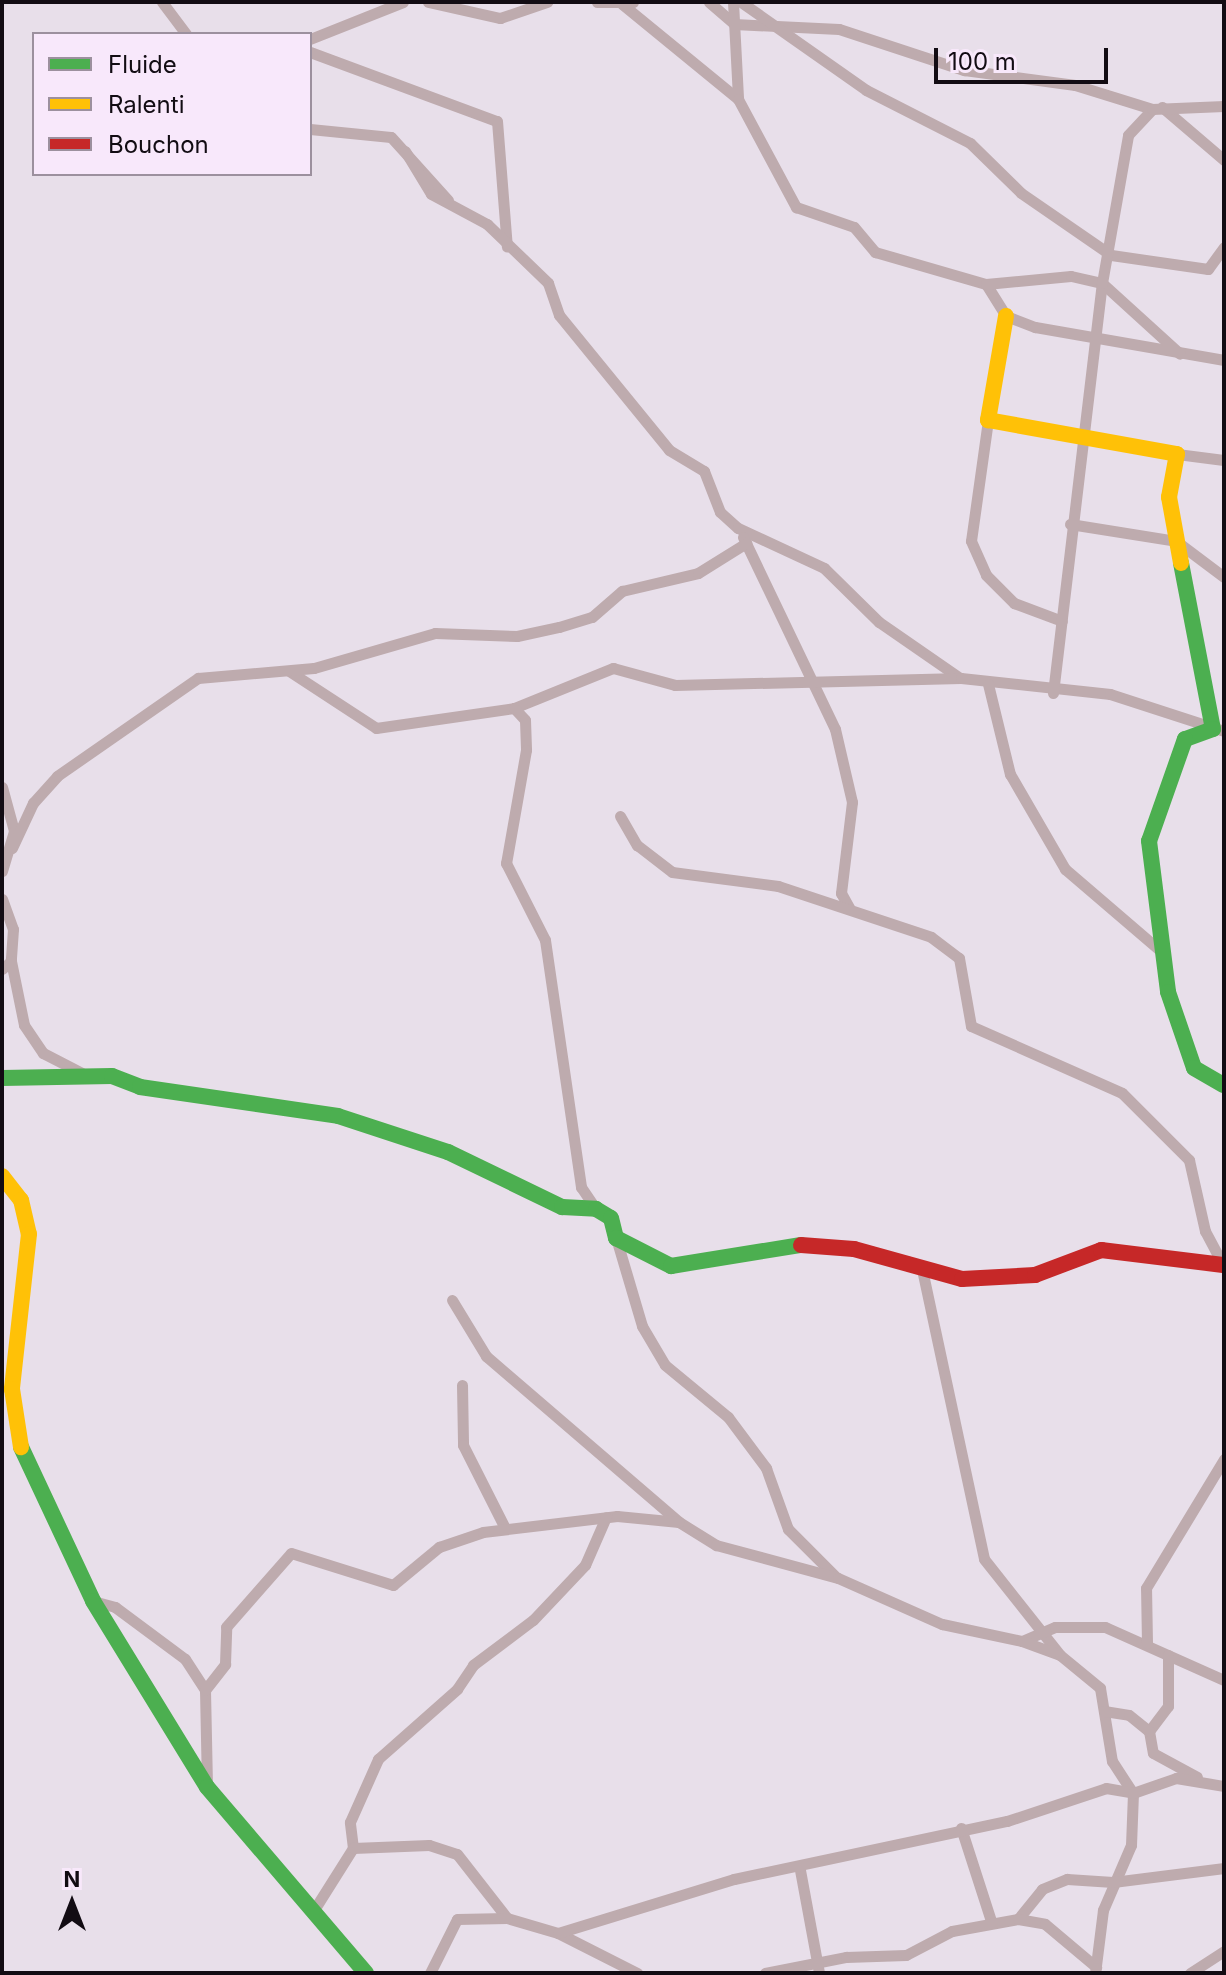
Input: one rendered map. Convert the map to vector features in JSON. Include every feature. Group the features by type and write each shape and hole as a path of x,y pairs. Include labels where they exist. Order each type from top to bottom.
{"street":[{"path":"162,2 184,32"},
{"path":"312,38 403,2"},
{"path":"428,2 500,18 547,2"},
{"path":"597,2 628,3 738,99 796,207 854,227 875,252 986,284 1071,276 1102,283 1181,355"},
{"path":"709,2 734,24 776,30 839,29 964,70 1075,85 1157,108 1224,106"},
{"path":"733,2 738,99"},
{"path":"741,2 776,30 866,90 970,143 1032,202 1111,255 1208,269 1224,247"},
{"path":"312,53 497,121 508,249"},
{"path":"1157,108 1224,160"},
{"path":"1053,693 1070,524 1099,340 1102,283 1111,255 1128,135 1157,108"},
{"path":"312,129 391,137 449,200 487,224 508,249 548,283 559,315 669,450 704,471 720,512 738,528 824,568 879,622 961,678"},
{"path":"986,284 1006,316 971,541 986,575 1014,603 1062,621"},
{"path":"1006,316 1099,340 1224,360"},
{"path":"988,420 1224,460"},
{"path":"1177,454 1169,497 1219,730"},
{"path":"1070,524 1176,541 1224,577"},
{"path":"738,528 769,603 816,679 852,802 841,893 850,909"},
{"path":"2,871 12,848 57,776 137,725 177,689 226,672 289,671 435,633 517,636 566,625 592,617 622,591 698,573 746,543"},
{"path":"289,671 376,728 514,708 613,668 675,685 816,679 961,678 1053,693 1110,694 1219,730"},
{"path":"988,684 1010,774 1065,869 1164,954"},
{"path":"514,708 525,720 526,750 506,863 545,940 581,1187 596,1209 611,1218 642,1326 665,1365 728,1417 766,1468 788,1529 838,1578"},
{"path":"1219,730 1185,739 1149,841 1168,992 1194,1068 1224,1085"},
{"path":"2,787 12,848"},
{"path":"620,816 637,845 672,872 778,886 931,937 959,958 971,1026 1122,1093 1189,1160 1205,1231 1224,1267"},
{"path":"2,899 13,929 6,965 24,1025 43,1053 82,1073"},
{"path":"2,1078 82,1073 338,1116 448,1152 562,1207 596,1209"},
{"path":"2,1176 21,1200 29,1234 12,1389 23,1464 93,1601 207,1787 366,1973"},
{"path":"616,1238 671,1266 835,1246 923,1274 1035,1275 1101,1250 1224,1267"},
{"path":"923,1274 984,1559 1060,1655 1100,1688 1112,1761 1133,1793 1131,1845 1113,1882 1095,1970"},
{"path":"452,1300 486,1356 679,1522 716,1545 838,1578 942,1624 1022,1641 1060,1655"},
{"path":"462,1385 463,1445 505,1528"},
{"path":"1147,1643 1146,1588 1224,1459"},
{"path":"205,1690 225,1664 226,1627 291,1553 393,1585 439,1547 505,1528 606,1517 679,1522"},
{"path":"312,1913 353,1848 350,1822 378,1759 457,1689 473,1665 533,1620 585,1565 606,1517"},
{"path":"93,1601 115,1607 185,1659 205,1690 207,1787"},
{"path":"1022,1641 1042,1632 1105,1627 1147,1643 1224,1680"},
{"path":"1149,1731 1168,1706 1168,1655"},
{"path":"1104,1711 1129,1715 1149,1731 1153,1753 1201,1779 1224,1786"},
{"path":"558,1933 734,1879 800,1870 897,1839 961,1828 1106,1788 1133,1793 1176,1778 1201,1779"},
{"path":"961,1828 991,1921"},
{"path":"353,1848 377,1842 457,1854 507,1918"},
{"path":"1018,1919 1042,1889 1067,1879 1113,1882 1224,1868"},
{"path":"800,1870 818,1967"},
{"path":"430,1973 457,1919 507,1918 558,1933 637,1973"},
{"path":"765,1973 906,1955 991,1921 1018,1919 1045,1924 1095,1970"},
{"path":"1190,1973 1224,1951"}],"traffic: fast":[{"path":"1181,563 1213,729 1185,739 1149,841 1168,992 1194,1068 1224,1085"},
{"path":"2,1078 112,1076 140,1087 338,1116 448,1152 562,1207 596,1209 611,1218 616,1238 671,1266 801,1245"},
{"path":"21,1447 93,1601 207,1787 366,1973"}],"traffic: slow":[{"path":"1006,316 988,420 1177,454 1169,497 1181,563"},
{"path":"2,1176 21,1200 29,1234 12,1389 21,1447"}],"traffic: jam":[{"path":"801,1245 854,1249 962,1279 1035,1275 1101,1250 1223,1265"}]}
